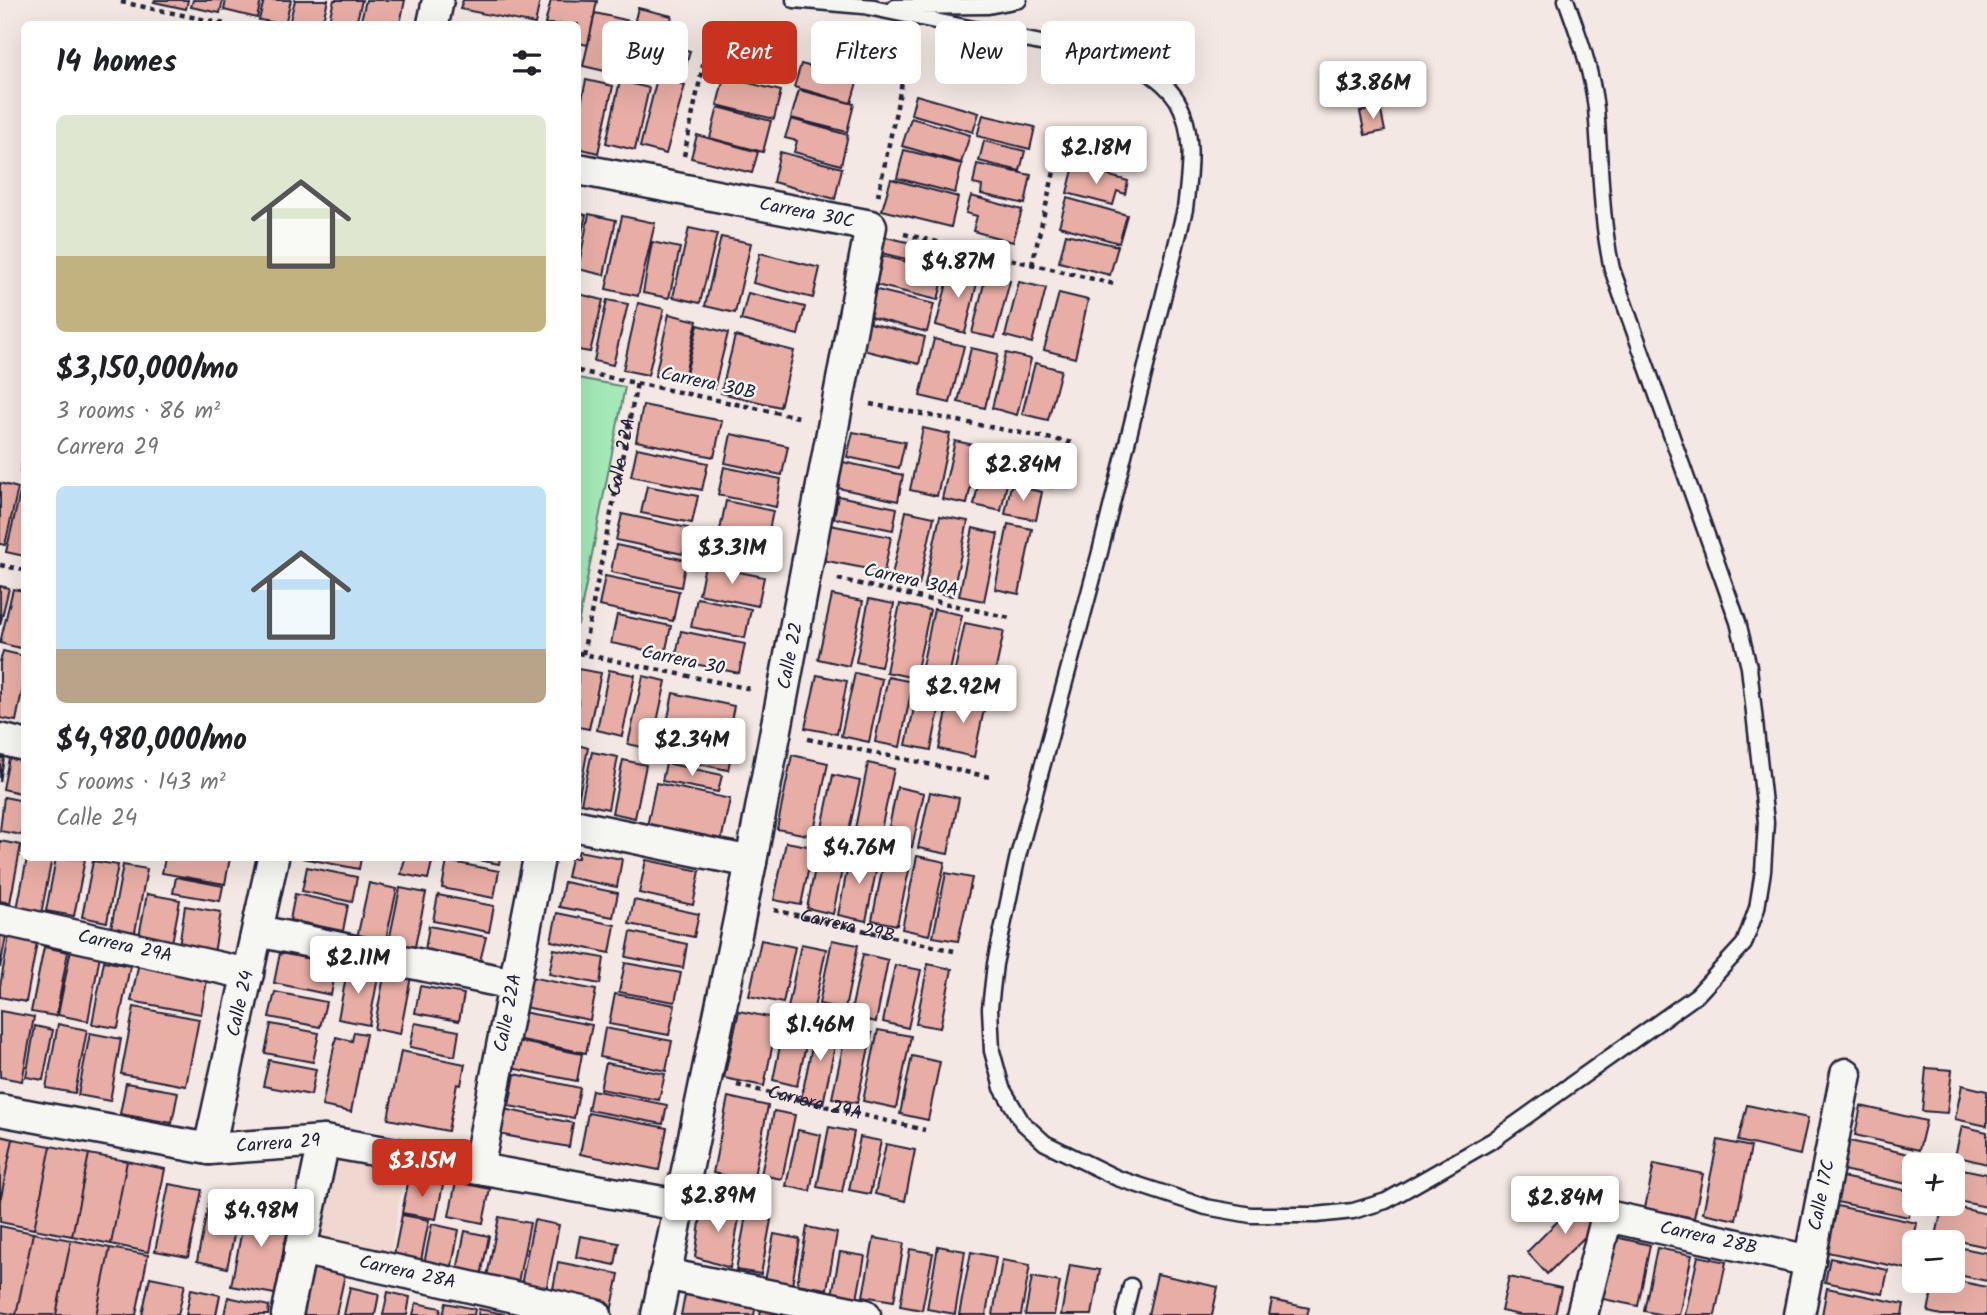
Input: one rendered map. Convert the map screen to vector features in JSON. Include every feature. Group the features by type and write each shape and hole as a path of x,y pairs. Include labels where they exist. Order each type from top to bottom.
{"street":[{"path":"434,21 439,0"},
{"name":"Carrera 30C","path":"581,170 871,226"},
{"name":"Calle 22","path":"657,1315 751,862 871,226"},
{"path":"0,740 21,744"},
{"path":"581,827 751,862"},
{"name":"Calle 24","path":"209,1149 272,861"},
{"name":"Calle 22A","path":"478,1169 538,861"},
{"name":"Carrera 29A","path":"0,919 248,974"},
{"path":"258,931 513,984"},
{"name":"Calle 17C","path":"1799,1315 1846,1074"},
{"name":"Carrera 29","path":"0,1110 209,1149 324,1141 679,1205"},
{"path":"287,1315 324,1141"},
{"name":"Carrera 28B","path":"1582,1315 1606,1216 1810,1261"},
{"name":"Carrera 28A","path":"300,1250 596,1315"},
{"path":"665,1274 865,1315"}],"lane":[{"path":"794,0 867,7 988,6 1019,0"},
{"path":"867,7 1136,63 1161,82 1177,101 1188,130 1189,172 1185,209 1100,552 1017,860 995,964 990,1008 992,1051 1002,1088 1021,1122 1045,1143 1117,1178 1206,1207 1251,1215 1316,1215 1353,1211 1386,1200 1493,1140 1697,995 1744,944 1757,908 1763,871 1766,822 1749,667 1738,622 1612,269 1602,219 1592,81 1566,0"},
{"path":"1124,1315 1131,1286"}],"path":[{"path":"121,2 211,21"},
{"path":"678,188 702,71"},
{"path":"871,226 902,84"},
{"path":"1032,264 1060,146"},
{"name":"Carrera 30C","path":"871,226 1114,284"},
{"name":"Carrera 30B","path":"581,372 637,383 1073,443"},
{"name":"Calle 22A","path":"581,648 637,383"},
{"path":"0,565 21,569"},
{"name":"Carrera 30A","path":"807,572 1010,618"},
{"name":"Carrera 30","path":"581,653 783,696"},
{"path":"776,732 990,777"},
{"name":"Carrera 29B","path":"742,903 954,950"},
{"name":"Carrera 29A","path":"706,1078 925,1130"}],"shaded area":[{"path":"332,1160 404,1174 390,1258 315,1245"}],"green space":[{"path":"581,379 625,387 581,610"}],"building":[{"path":"188,0 186,9 154,2"},
{"path":"193,0 223,0 220,13 191,7"},
{"path":"226,0 261,0 257,18 224,10"},
{"path":"264,0 291,0 286,21 259,20"},
{"path":"295,0 328,0 323,21 290,21"},
{"path":"334,0 362,0 357,21 329,21"},
{"path":"366,0 405,0 401,21 361,21"},
{"path":"463,0 540,0 536,21 520,21 460,9"},
{"path":"551,0 597,1 588,45 581,44 581,21 546,21"},
{"path":"638,8 672,16 671,21 635,21"},
{"path":"595,13 630,21 602,21 602,70 583,66"},
{"path":"801,64 811,67 811,84 857,84 851,103 794,87"},
{"path":"586,80 613,86 598,153 581,149 581,104"},
{"path":"619,84 649,88 635,150 606,143"},
{"path":"656,84 685,85 666,154 640,147"},
{"path":"722,84 752,84 781,91 774,119 717,105"},
{"path":"799,90 854,104 847,132 791,118"},
{"path":"916,95 979,113 973,132 911,114"},
{"path":"718,107 771,121 763,152 710,138"},
{"path":"1380,107 1385,131 1365,135 1360,112"},
{"path":"983,115 1035,127 1030,149 977,136"},
{"path":"911,118 970,135 961,163 902,146"},
{"path":"791,119 848,135 841,165 794,152 797,141 785,138"},
{"path":"697,135 758,152 752,173 691,158"},
{"path":"984,141 1025,151 1020,171 979,161"},
{"path":"904,150 962,164 955,193 897,178"},
{"path":"780,152 842,168 835,199 773,182"},
{"path":"977,164 1031,175 1025,204 981,194 982,186 973,184"},
{"path":"1074,166 1128,181 1125,194 1117,191 1113,205 1067,193"},
{"path":"891,179 958,197 951,227 882,210"},
{"path":"971,196 1022,210 1013,242 973,231 977,216 966,213"},
{"path":"1067,198 1127,215 1119,243 1059,226"},
{"path":"581,214 586,215 581,237"},
{"path":"589,214 616,220 604,275 581,270 581,254"},
{"path":"622,216 655,223 638,296 606,289"},
{"path":"689,228 717,234 700,303 673,297"},
{"path":"1066,234 1118,246 1110,275 1059,262"},
{"path":"881,236 947,251 943,268 877,252"},
{"path":"721,237 751,243 735,313 705,306"},
{"path":"652,242 680,248 669,298 643,293"},
{"path":"760,253 820,268 813,298 753,283"},
{"path":"883,256 945,271 938,300 876,285"},
{"path":"951,268 979,275 965,333 936,325"},
{"path":"986,275 1010,281 995,338 972,333"},
{"path":"1019,282 1046,288 1032,343 1005,336"},
{"path":"873,289 934,304 927,332 866,316"},
{"path":"748,293 805,307 798,335 741,320"},
{"path":"1059,293 1088,300 1075,358 1044,350"},
{"path":"581,294 603,300 590,352 581,350"},
{"path":"607,300 628,304 613,365 594,361"},
{"path":"638,303 664,309 648,375 623,370"},
{"path":"669,314 697,321 683,382 655,376"},
{"path":"866,322 925,337 919,364 859,349"},
{"path":"698,325 728,333 714,389 684,382"},
{"path":"735,336 794,351 780,407 721,393"},
{"path":"934,339 964,346 950,403 920,396"},
{"path":"971,348 998,354 985,408 958,402"},
{"path":"1006,353 1031,359 1017,415 992,408"},
{"path":"1035,363 1061,370 1048,420 1022,414"},
{"path":"643,405 722,421 714,457 636,441"},
{"path":"923,428 950,434 937,496 910,490"},
{"path":"853,432 905,442 899,468 847,457"},
{"path":"731,434 788,446 782,475 725,463"},
{"path":"955,441 979,446 967,504 942,499"},
{"path":"637,448 708,463 702,490 631,476"},
{"path":"985,450 1013,455 1001,511 974,505"},
{"path":"1018,454 1057,462 1052,488 1012,480"},
{"path":"843,462 903,475 898,501 838,488"},
{"path":"724,467 781,479 776,507 718,495"},
{"path":"0,483 18,488 5,545 0,544"},
{"path":"1011,485 1042,492 1036,520 1005,514"},
{"path":"647,486 698,496 692,523 641,513"},
{"path":"20,493 21,555 6,552"},
{"path":"838,496 897,508 893,530 834,518"},
{"path":"726,501 773,511 767,540 720,530"},
{"path":"906,511 934,517 919,585 891,580"},
{"path":"622,514 688,528 683,554 616,540"},
{"path":"940,516 968,521 952,596 924,590"},
{"path":"825,524 891,537 884,572 817,559"},
{"path":"1008,524 1032,529 1019,594 995,589"},
{"path":"973,528 998,534 984,601 959,596"},
{"path":"710,534 767,545 762,569 705,557"},
{"path":"616,545 686,560 681,587 611,572"},
{"path":"705,565 764,577 758,606 699,594"},
{"path":"605,576 679,591 673,621 599,606"},
{"path":"0,586 9,588 0,625"},
{"path":"13,589 21,590 21,648 0,643"},
{"path":"832,595 863,601 849,666 818,659"},
{"path":"697,598 751,609 745,638 691,627"},
{"path":"869,599 894,604 881,667 856,662"},
{"path":"900,604 930,610 915,678 886,672"},
{"path":"934,609 962,615 948,681 920,676"},
{"path":"617,615 671,626 665,654 611,643"},
{"path":"965,623 1004,631 992,687 953,679"},
{"path":"681,631 745,644 739,673 675,660"},
{"path":"3,651 21,655 21,697 16,721 0,718 0,662"},
{"path":"581,670 601,673 589,729 581,728"},
{"path":"609,670 635,675 622,736 597,730"},
{"path":"855,673 882,679 869,742 841,736"},
{"path":"817,675 847,681 837,734 805,728"},
{"path":"643,676 666,681 651,749 628,744"},
{"path":"888,677 913,682 900,747 875,742"},
{"path":"919,685 943,690 931,750 906,745"},
{"path":"673,693 734,706 728,735 667,723"},
{"path":"951,693 986,700 974,757 939,749"},
{"path":"665,731 733,745 728,770 660,756"},
{"path":"581,746 588,748 581,785"},
{"path":"592,752 618,757 608,809 581,803"},
{"path":"792,755 828,763 813,836 777,829"},
{"path":"0,758 4,758 0,782"},
{"path":"9,758 21,760 21,793 3,789"},
{"path":"623,760 646,765 635,818 612,813"},
{"path":"666,763 722,775 718,792 662,781"},
{"path":"868,763 894,769 878,844 853,839"},
{"path":"833,775 860,781 847,839 821,833"},
{"path":"656,783 730,799 720,846 646,831"},
{"path":"897,787 924,793 912,847 886,842"},
{"path":"930,792 959,798 948,854 918,848"},
{"path":"4,797 21,800 21,835 0,831"},
{"path":"821,839 847,845 833,914 807,908"},
{"path":"0,841 21,845 10,903 0,901"},
{"path":"786,842 813,847 801,905 774,900"},
{"path":"851,851 879,856 866,921 838,915"},
{"path":"581,852 622,859 617,887 567,877 570,861 581,861"},
{"path":"917,856 945,862 929,935 902,929"},
{"path":"646,860 700,871 693,905 639,893"},
{"path":"26,861 51,861 41,914 17,909"},
{"path":"55,861 85,861 74,916 46,911"},
{"path":"93,861 118,865 107,922 82,917"},
{"path":"164,861 229,861 225,884 162,873"},
{"path":"318,861 360,861 359,869"},
{"path":"404,861 432,861 428,879 401,874"},
{"path":"447,861 499,871 494,898 442,888"},
{"path":"884,861 910,866 897,925 872,920"},
{"path":"123,865 147,869 135,932 111,928"},
{"path":"307,867 357,877 352,902 302,891"},
{"path":"946,873 972,878 958,941 933,937"},
{"path":"176,877 223,886 220,901 173,893"},
{"path":"564,882 618,893 613,917 559,907"},
{"path":"369,883 397,889 385,943 357,938"},
{"path":"400,888 426,893 414,951 388,946"},
{"path":"147,894 180,900 172,943 139,936"},
{"path":"295,894 348,905 343,931 290,920"},
{"path":"438,895 494,906 489,932 433,921"},
{"path":"634,900 699,914 694,937 629,924"},
{"path":"185,906 221,912 213,959 178,953"},
{"path":"557,913 615,925 610,953 551,941"},
{"path":"429,926 486,937 480,961 425,950"},
{"path":"10,931 38,937 26,1002 0,997"},
{"path":"631,932 687,944 683,968 626,957"},
{"path":"0,935 6,936 0,968"},
{"path":"761,940 795,947 783,1003 749,996"},
{"path":"832,940 858,945 845,1009 819,1004"},
{"path":"801,944 826,949 813,1013 788,1008"},
{"path":"44,947 68,952 56,1016 31,1012"},
{"path":"71,949 100,955 88,1021 58,1015"},
{"path":"554,949 604,958 600,984 549,974"},
{"path":"280,953 337,964 331,995 274,983"},
{"path":"863,954 888,960 876,1022 850,1016"},
{"path":"104,961 130,966 118,1028 92,1024"},
{"path":"139,962 208,975 201,1014 131,1001"},
{"path":"625,963 681,973 675,1002 619,992"},
{"path":"928,964 952,969 940,1028 916,1024"},
{"path":"895,965 921,970 908,1028 883,1022"},
{"path":"348,966 379,972 369,1025 338,1019"},
{"path":"386,966 412,971 400,1034 374,1029"},
{"path":"530,977 596,990 590,1020 524,1007"},
{"path":"420,986 464,994 459,1021 415,1013"},
{"path":"275,992 326,1002 320,1027 269,1017"},
{"path":"615,994 675,1005 669,1035 609,1024"},
{"path":"134,1007 199,1019 186,1086 121,1074"},
{"path":"0,1011 34,1017 22,1081 0,1077"},
{"path":"739,1011 778,1019 764,1086 724,1078"},
{"path":"522,1012 592,1025 586,1053 517,1039"},
{"path":"785,1022 810,1027 797,1086 773,1080"},
{"path":"817,1022 839,1026 823,1104 801,1100"},
{"path":"415,1023 459,1031 455,1056 410,1047"},
{"path":"58,1024 87,1030 75,1093 46,1088"},
{"path":"271,1024 319,1033 313,1062 265,1053"},
{"path":"35,1026 53,1030 43,1080 26,1077"},
{"path":"605,1028 672,1041 666,1071 600,1057"},
{"path":"847,1028 872,1033 857,1103 832,1098"},
{"path":"878,1030 911,1036 896,1108 863,1101"},
{"path":"354,1032 366,1034 351,1112 322,1106 336,1037 352,1041"},
{"path":"90,1033 121,1039 110,1101 78,1095"},
{"path":"516,1041 582,1054 577,1081 511,1068"},
{"path":"401,1051 465,1064 461,1085 457,1084 448,1131 388,1119"},
{"path":"912,1056 940,1062 928,1120 900,1114"},
{"path":"269,1060 316,1069 311,1095 263,1086"},
{"path":"606,1063 665,1074 659,1100 600,1089"},
{"path":"1926,1068 1952,1070 1947,1113 1922,1111"},
{"path":"515,1074 580,1088 574,1118 509,1106"},
{"path":"126,1083 178,1092 172,1123 120,1114"},
{"path":"1962,1085 1987,1091 1987,1126 1955,1119"},
{"path":"592,1090 667,1105 663,1124 588,1110"},
{"path":"728,1097 768,1106 753,1181 713,1173"},
{"path":"1747,1105 1808,1118 1800,1155 1738,1141"},
{"path":"1861,1106 1926,1121 1919,1150 1855,1135"},
{"path":"503,1109 573,1123 569,1147 498,1134"},
{"path":"774,1111 795,1115 782,1179 761,1175"},
{"path":"588,1113 667,1128 659,1170 580,1154"},
{"path":"1962,1126 1987,1132 1987,1164 1965,1158 1965,1153 1956,1153"},
{"path":"829,1127 854,1132 842,1192 817,1187"},
{"path":"798,1130 821,1135 810,1191 786,1186"},
{"path":"0,1136 13,1139 0,1202"},
{"path":"860,1137 881,1141 870,1194 849,1190"},
{"path":"13,1139 51,1146 34,1229 0,1222 0,1202"},
{"path":"1718,1140 1751,1147 1736,1220 1703,1213"},
{"path":"1845,1140 1904,1153 1902,1153 1902,1183 1838,1169"},
{"path":"886,1144 915,1150 905,1201 875,1194"},
{"path":"51,1146 89,1154 72,1236 34,1229"},
{"path":"89,1154 127,1161 111,1244 72,1236"},
{"path":"127,1161 165,1169 148,1252 111,1244"},
{"path":"1654,1164 1703,1174 1694,1218 1645,1208"},
{"path":"1965,1169 1987,1174 1987,1207 1965,1202"},
{"path":"1837,1176 1902,1190 1902,1216 1832,1201"},
{"path":"409,1178 443,1185 436,1219 402,1213"},
{"path":"456,1182 490,1189 483,1223 449,1216"},
{"path":"169,1184 202,1190 188,1257 155,1251"},
{"path":"1581,1198 1603,1219 1547,1274 1527,1252"},
{"path":"209,1202 240,1208 227,1268 197,1261"},
{"path":"703,1202 741,1208 730,1268 695,1257"},
{"path":"247,1204 291,1213 275,1294 231,1286"},
{"path":"1837,1206 1917,1223 1916,1230 1902,1230 1902,1268 1827,1252"},
{"path":"1965,1209 1987,1214 1987,1247 1965,1242 1965,1230 1937,1230 1940,1216 1965,1216"},
{"path":"402,1215 429,1220 419,1271 392,1265"},
{"path":"746,1216 771,1220 761,1274 736,1270"},
{"path":"499,1217 530,1223 517,1287 486,1281"},
{"path":"534,1220 559,1225 545,1296 520,1290"},
{"path":"432,1224 459,1230 449,1280 422,1274"},
{"path":"0,1226 33,1233 16,1315 0,1312"},
{"path":"807,1227 837,1233 827,1289 797,1284"},
{"path":"465,1231 489,1236 481,1276 457,1271"},
{"path":"33,1233 71,1240 56,1315 16,1315"},
{"path":"774,1234 800,1239 792,1285 765,1281"},
{"path":"580,1236 619,1243 615,1265 576,1257"},
{"path":"1611,1236 1650,1245 1638,1306 1598,1298"},
{"path":"874,1238 904,1243 894,1301 863,1296"},
{"path":"71,1240 110,1248 96,1315 56,1315"},
{"path":"938,1246 965,1251 955,1314 927,1309"},
{"path":"110,1248 148,1255 136,1315 96,1315"},
{"path":"1657,1248 1692,1255 1679,1315 1644,1311"},
{"path":"1965,1248 1987,1253 1987,1281 1965,1276"},
{"path":"910,1249 933,1253 922,1310 900,1306"},
{"path":"840,1252 865,1256 857,1299 832,1295"},
{"path":"971,1252 996,1257 986,1315 959,1315"},
{"path":"1698,1256 1726,1262 1715,1315 1685,1315"},
{"path":"1830,1258 1888,1270 1883,1294 1825,1282"},
{"path":"1002,1260 1030,1265 1021,1315 993,1315"},
{"path":"558,1262 619,1274 611,1312 551,1300"},
{"path":"312,1263 346,1270 336,1315 301,1315"},
{"path":"1070,1265 1100,1270 1092,1315 1061,1315"},
{"path":"1157,1274 1218,1287 1212,1315 1148,1315"},
{"path":"150,1277 185,1284 178,1315 142,1315"},
{"path":"1032,1277 1060,1282 1054,1315 1025,1315"},
{"path":"1509,1277 1561,1288 1555,1315 1520,1315 1501,1311"},
{"path":"688,1281 758,1295 754,1315 681,1315"},
{"path":"1965,1282 1987,1287 1987,1315 1941,1315 1928,1312 1932,1293 1965,1293"},
{"path":"350,1287 379,1294 375,1315 344,1315"},
{"path":"1827,1288 1904,1304 1902,1315 1822,1315"},
{"path":"191,1289 220,1295 216,1315 186,1315"},
{"path":"388,1292 410,1297 407,1315 383,1315"},
{"path":"228,1297 269,1306 268,1315 224,1315"},
{"path":"1272,1300 1309,1308 1307,1315 1269,1315"},
{"path":"416,1303 441,1308 440,1315 413,1315"},
{"path":"446,1303 475,1309 474,1315 443,1315"},
{"path":"479,1309 504,1314 504,1315 478,1315"},
{"path":"761,1310 785,1315 760,1315"}]}
